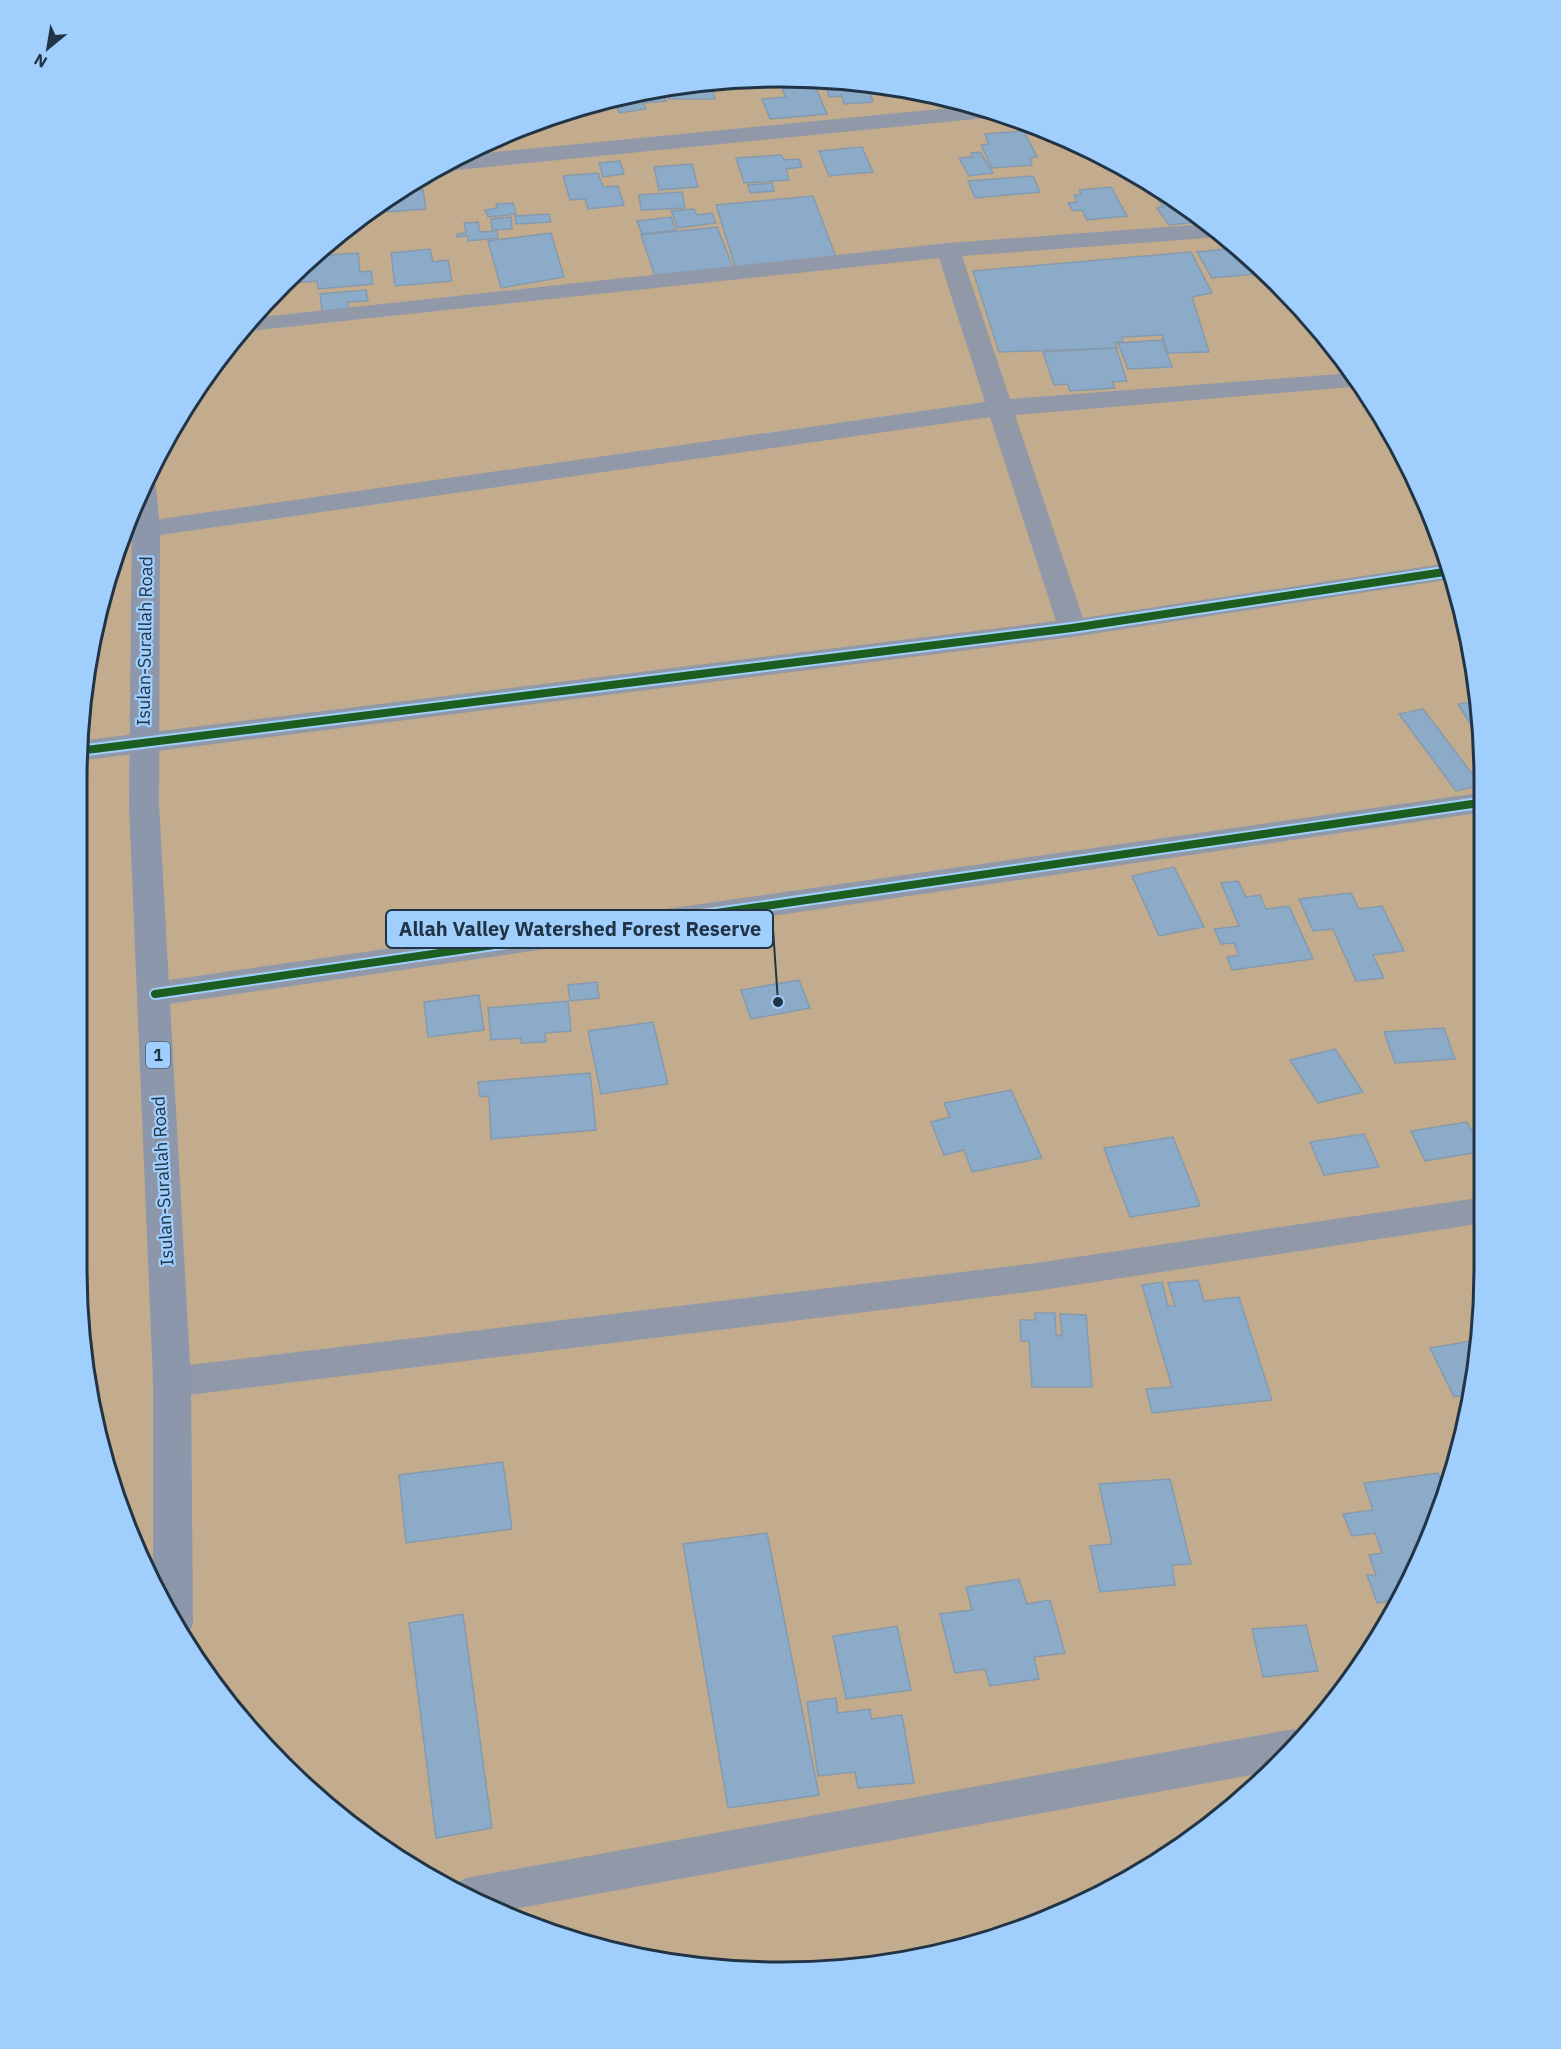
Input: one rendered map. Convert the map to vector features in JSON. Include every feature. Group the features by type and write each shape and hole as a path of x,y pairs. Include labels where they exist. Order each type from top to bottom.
{"highway":[{"name":"Isulan-Surallah Road","path":"144,506 144,744 172,1382 173,1601"}],"street":[{"path":"469,162 966,113"},
{"path":"258,325 948,250 1205,232"},
{"path":"948,250 1072,628"},
{"path":"146,529 999,408 1347,381"},
{"path":"88,750 1072,628 1441,572"},
{"path":"155,994 1474,804"},
{"path":"172,1382 1029,1278 1474,1212"},
{"path":"484,1895 1279,1751"}],"shaded area":[{"path":"735,88 826,88 871,93 916,100 1003,124 1046,140 1127,180 1203,230 1238,259 1302,323 1331,358 1381,434 1421,515 1450,601 1461,645 1468,690 1473,735 1474,780 1473,1314 1461,1404 1437,1491 1421,1534 1381,1615 1331,1691 1302,1726 1238,1790 1203,1819 1127,1869 1046,1909 960,1938 916,1949 871,1956 826,1961 780,1962 735,1961 690,1956 645,1949 601,1938 515,1909 434,1869 358,1819 290,1759 230,1691 180,1615 140,1534 124,1491 100,1404 88,1314 87,780 88,735 100,645 124,558 140,515 180,434 204,395 259,323 323,259 358,230 434,180 474,159 515,140 601,111 645,100"}],"building":[{"path":"816,88 827,114 770,119 762,99 786,97 782,89"},
{"path":"826,88 870,93 873,102 844,104 842,96 829,97"},
{"path":"713,90 715,99 669,99 669,96"},
{"path":"664,97 666,101 643,103 646,109 619,113 617,107"},
{"path":"1024,132 1037,157 1030,158 1032,165 992,168 981,145 989,144 985,134"},
{"path":"862,147 873,172 829,176 819,151"},
{"path":"980,152 993,173 969,176 959,158 973,157 971,153"},
{"path":"781,155 784,160 799,159 802,167 786,169 789,180 744,183 736,158"},
{"path":"620,161 624,174 603,177 599,163"},
{"path":"692,164 698,187 659,190 654,167"},
{"path":"598,173 603,187 618,186 624,205 588,209 585,199 570,200 563,176"},
{"path":"1033,176 1040,192 975,198 968,181"},
{"path":"772,183 774,191 750,193 748,185"},
{"path":"1111,187 1127,216 1087,220 1082,210 1073,211 1068,203 1077,202 1074,195 1081,194 1079,190"},
{"path":"417,190 423,190 426,209 387,212 387,210"},
{"path":"682,192 685,208 641,210 639,195"},
{"path":"813,196 837,260 736,269 716,205"},
{"path":"1158,199 1192,223 1169,225 1157,208 1163,207"},
{"path":"513,203 516,214 488,217 485,210 497,208 496,204"},
{"path":"694,209 697,215 712,213 716,223 678,228 671,211"},
{"path":"549,214 551,222 516,224 515,216"},
{"path":"511,217 512,229 492,230 491,219"},
{"path":"671,217 676,230 642,234 637,221"},
{"path":"478,222 480,232 497,231 498,238 468,241 468,236 457,237 457,234 466,233 464,223"},
{"path":"717,227 733,267 655,276 641,235"},
{"path":"551,233 564,277 501,288 488,241"},
{"path":"430,249 433,262 448,260 452,281 395,286 391,253"},
{"path":"1226,249 1254,274 1212,278 1197,252"},
{"path":"1191,252 1212,293 1192,297 1209,352 1168,353 1162,335 1122,337 1123,342 1115,342 1117,348 999,352 973,271"},
{"path":"358,253 360,272 371,271 373,284 318,289 317,281 298,283 328,255"},
{"path":"366,290 368,301 348,302 349,309 322,311 320,294"},
{"path":"1162,340 1172,367 1128,369 1118,343"},
{"path":"1116,348 1127,381 1112,382 1115,388 1070,391 1067,384 1054,385 1043,352"},
{"path":"1469,702 1472,727 1458,704"},
{"path":"1423,709 1474,776 1474,787 1456,791 1399,714"},
{"path":"1174,867 1204,927 1159,936 1132,876"},
{"path":"1238,881 1246,897 1260,895 1266,909 1289,906 1313,959 1232,970 1227,957 1239,955 1234,943 1221,944 1214,929 1239,926 1221,883"},
{"path":"1351,893 1359,909 1382,906 1404,951 1373,955 1384,978 1356,981 1333,929 1313,931 1299,899"},
{"path":"799,980 810,1008 751,1019 741,990"},
{"path":"597,982 599,998 570,1001 568,985"},
{"path":"479,995 484,1030 428,1037 424,1002"},
{"path":"568,1001 571,1031 545,1033 546,1042 521,1043 521,1038 491,1040 488,1008"},
{"path":"653,1022 668,1084 601,1094 588,1031"},
{"path":"1444,1028 1455,1059 1395,1063 1384,1032"},
{"path":"1335,1049 1363,1092 1318,1103 1290,1060"},
{"path":"590,1073 596,1130 491,1139 489,1096 480,1097 478,1082"},
{"path":"1011,1090 1042,1158 972,1172 964,1150 944,1155 931,1122 950,1117 944,1103"},
{"path":"1467,1122 1474,1135 1474,1153 1425,1161 1411,1131"},
{"path":"1364,1134 1379,1167 1324,1175 1310,1142"},
{"path":"1173,1137 1200,1206 1130,1217 1104,1148"},
{"path":"1198,1280 1204,1301 1239,1297 1272,1400 1152,1413 1146,1389 1172,1387 1142,1285 1162,1282 1168,1306 1175,1306 1168,1283"},
{"path":"1035,1313 1055,1313 1056,1335 1062,1336 1060,1314 1086,1315 1092,1387 1032,1387 1029,1341 1021,1341 1020,1320 1035,1320"},
{"path":"1470,1341 1462,1396 1454,1397 1430,1348"},
{"path":"503,1462 512,1529 406,1543 399,1475"},
{"path":"1438,1473 1441,1479 1421,1534 1402,1575 1388,1601 1377,1603 1367,1575 1376,1575 1369,1555 1382,1553 1375,1533 1352,1536 1343,1514 1373,1510 1364,1483"},
{"path":"1170,1479 1191,1564 1172,1565 1175,1585 1100,1592 1090,1546 1112,1544 1099,1484"},
{"path":"767,1533 819,1795 728,1808 683,1544"},
{"path":"1019,1579 1027,1604 1050,1600 1065,1653 1034,1657 1039,1679 990,1686 985,1669 955,1673 940,1614 972,1610 966,1587"},
{"path":"463,1614 492,1828 436,1838 409,1623"},
{"path":"1306,1625 1318,1671 1263,1677 1252,1629"},
{"path":"897,1626 911,1690 846,1699 833,1636"},
{"path":"836,1698 838,1713 870,1709 871,1719 902,1715 914,1783 858,1788 855,1772 818,1776 807,1702"}],"cycle path":[{"path":"88,750 1072,628 1441,572"},
{"path":"155,994 1474,804"}],"place":[{"name":"Allah Valley Watershed Forest Reserve","path":"778,1002"}]}
